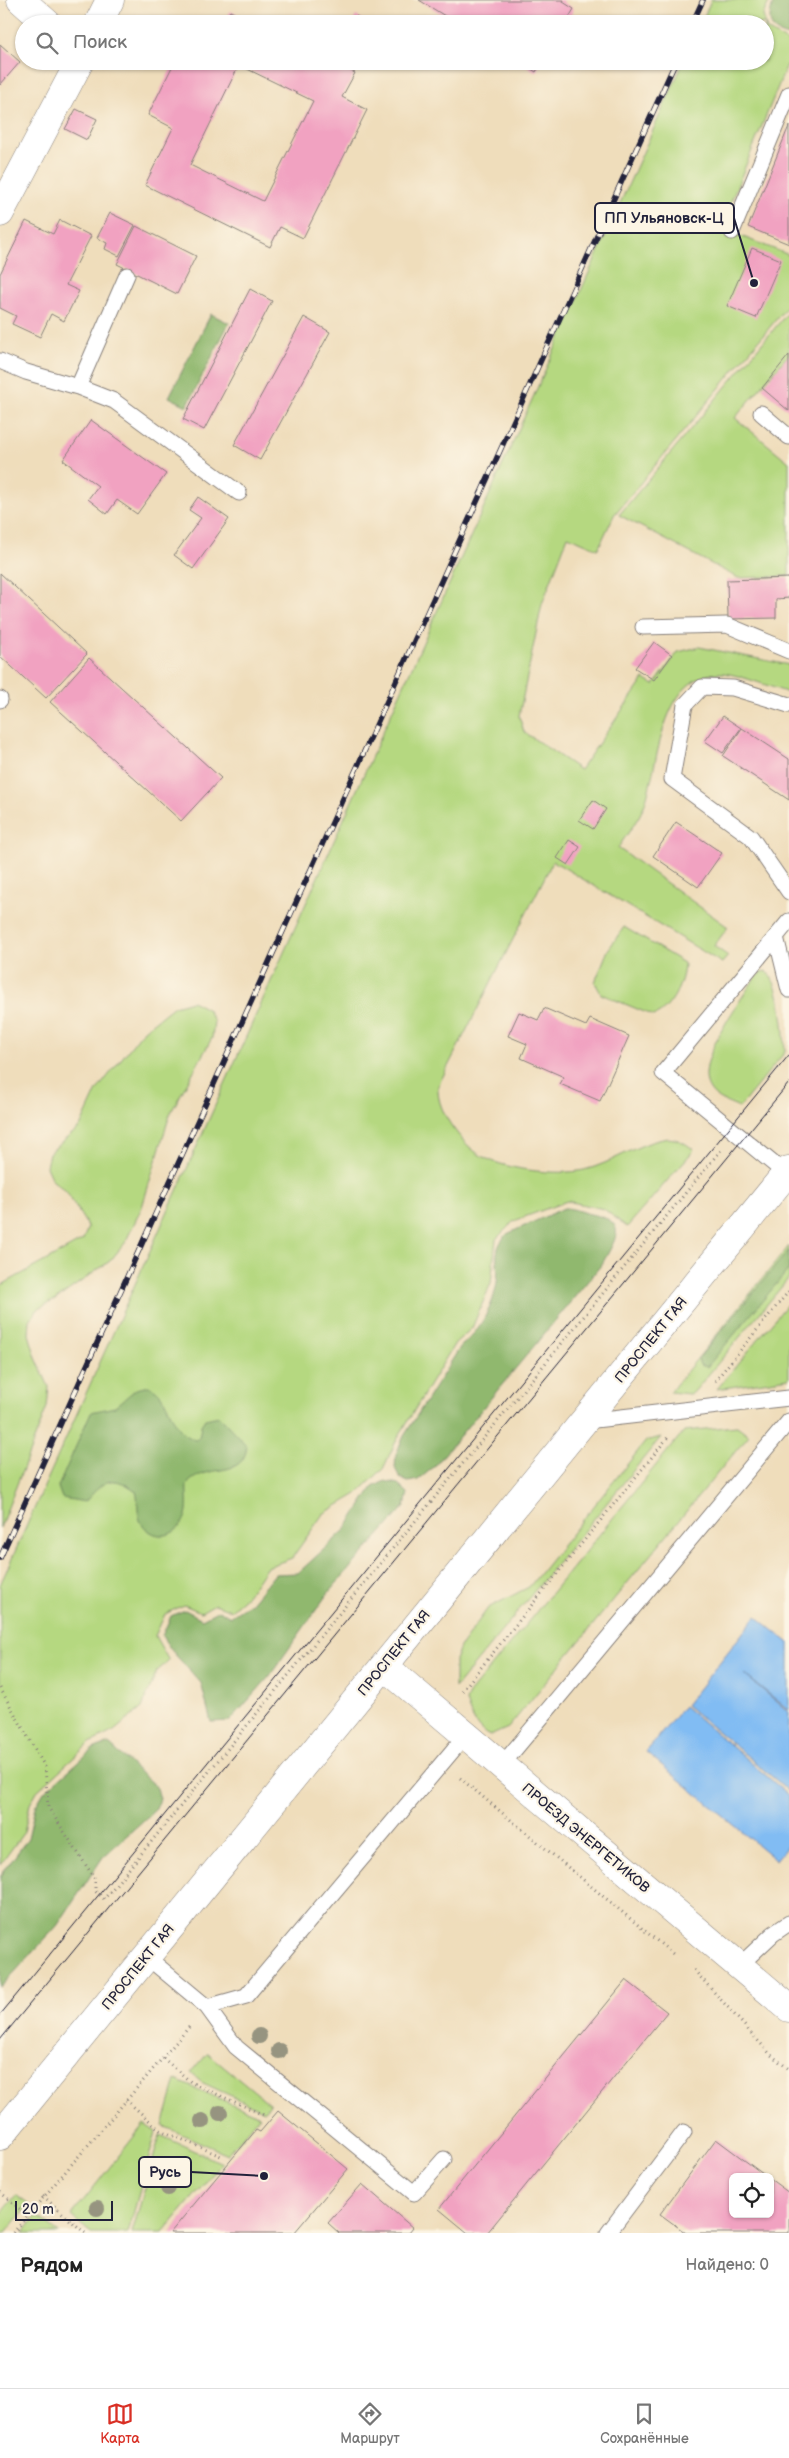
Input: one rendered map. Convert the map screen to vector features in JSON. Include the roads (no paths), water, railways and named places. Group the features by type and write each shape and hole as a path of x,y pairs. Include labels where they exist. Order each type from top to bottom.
{"main road":[{"path":"21,0 38,15"},
{"path":"102,15 110,0"},
{"path":"0,213 75,70"},
{"name":"ПРОСПЕКТ ГАЯ","path":"0,2136 788,1172"},
{"name":"ПРОЕЗД ЭНЕРГЕТИКОВ","path":"384,1666 500,1766 789,2008"}],"lane":[{"path":"732,232 789,94"},
{"path":"78,387 127,274"},
{"path":"0,361 26,372 114,400 239,493"},
{"path":"761,413 789,437"},
{"path":"643,627 727,624 789,651"},
{"path":"789,706 733,688 702,687 685,705 672,779 751,837 789,892"},
{"path":"788,1172 663,1072 789,921"},
{"path":"776,937 789,990"},
{"path":"586,1421 789,1398"},
{"path":"500,1766 789,1421"},
{"path":"207,2007 246,1996 465,1736"},
{"path":"739,1966 773,1934 789,1923"},
{"path":"147,1957 207,2007 236,2047 414,2193 444,2159"},
{"path":"608,2233 684,2132"}],"water":[{"path":"756,1616 789,1643 789,1710 745,1675 789,1712 789,1791 686,1705"},
{"path":"684,1706 789,1795 789,1844 776,1860 646,1752"}],"tram line":[{"path":"0,2015 789,1055"},
{"path":"0,2040 789,1083"}],"railway":[{"path":"696,15 703,0"},
{"path":"0,1558 672,70"}],"place":[{"name":"ПП Ульяновск-Ц","path":"754,283"},
{"name":"Русь","path":"264,2176"}]}
